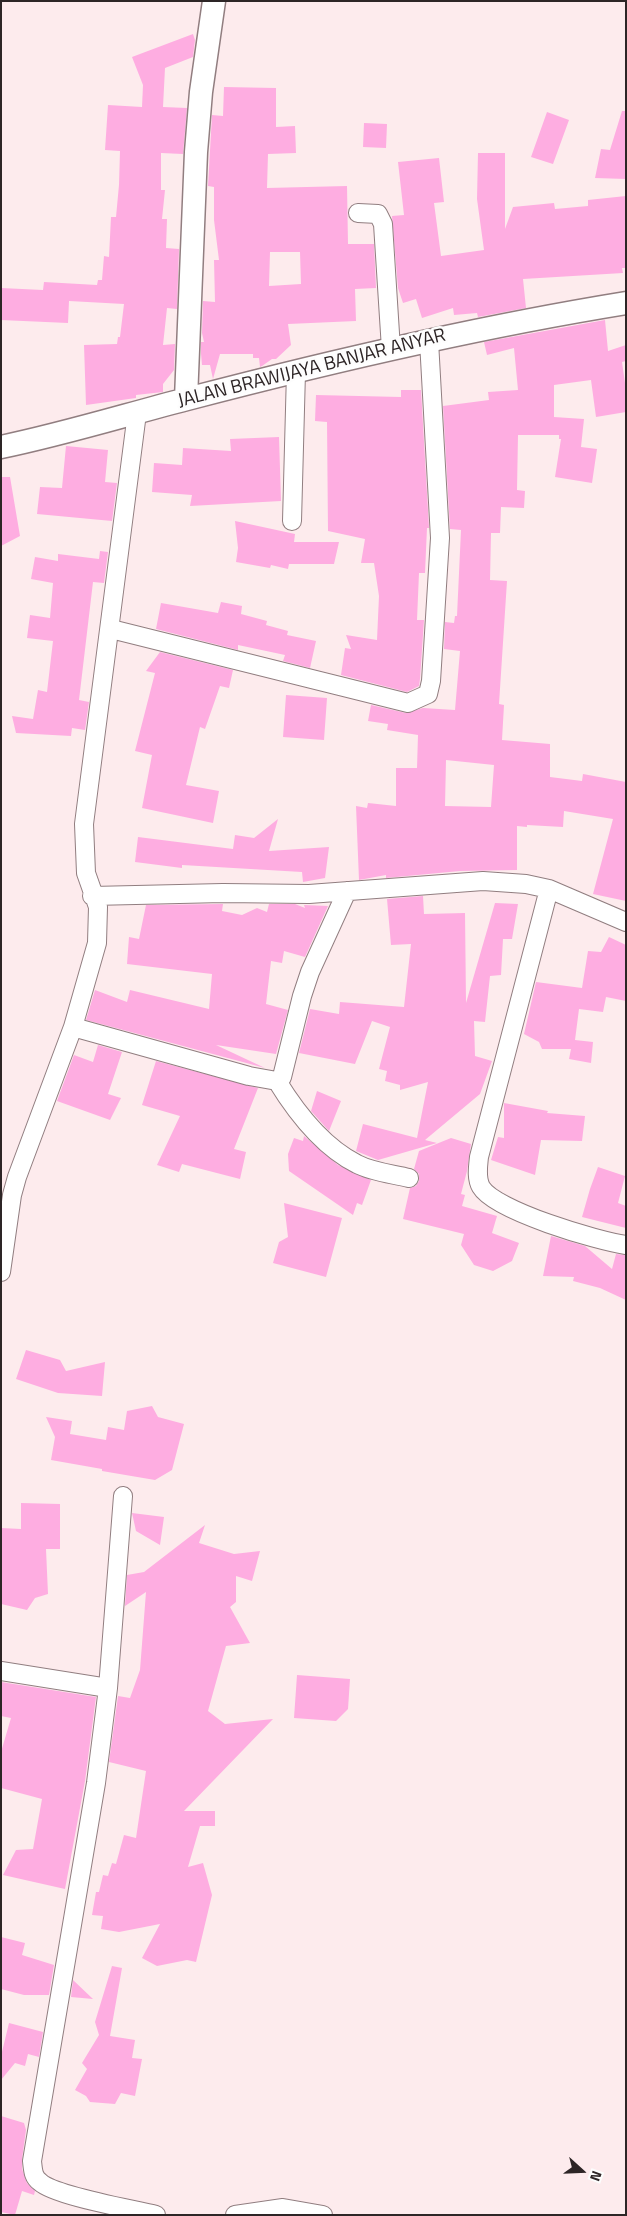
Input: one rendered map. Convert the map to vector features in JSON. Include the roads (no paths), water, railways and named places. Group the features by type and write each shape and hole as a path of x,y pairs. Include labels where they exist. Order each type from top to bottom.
{"street":[{"path":"186,399 196,152 201,92 214,1"},
{"path":"358,213 378,214 384,224 391,349"},
{"name":"JALAN BRAWIJAYA BANJAR ANYAR","path":"1,447 391,349 485,328 626,303"},
{"path":"110,629 408,704 428,694 432,681 440,538 429,341"},
{"path":"292,520 296,372"},
{"path":"1,1272 12,1195 17,1177 72,1027 97,943 98,907 92,896 86,873 84,824 137,413"},
{"path":"92,896 223,893 309,894 483,881 526,884 549,889 626,922"},
{"path":"549,889 479,1157 477,1175 481,1187 489,1196 530,1217 610,1243 626,1245"},
{"path":"277,1081 282,1077 302,996 310,972 347,891"},
{"path":"72,1027 249,1076 277,1081 307,1123 337,1150 358,1164 409,1178"},
{"path":"122,1496 108,1688 96,1783 32,2161 33,2173 38,2181 45,2186 156,2215"},
{"path":"1,1671 108,1688"},
{"path":"235,2215 283,2208 323,2215"}]}
